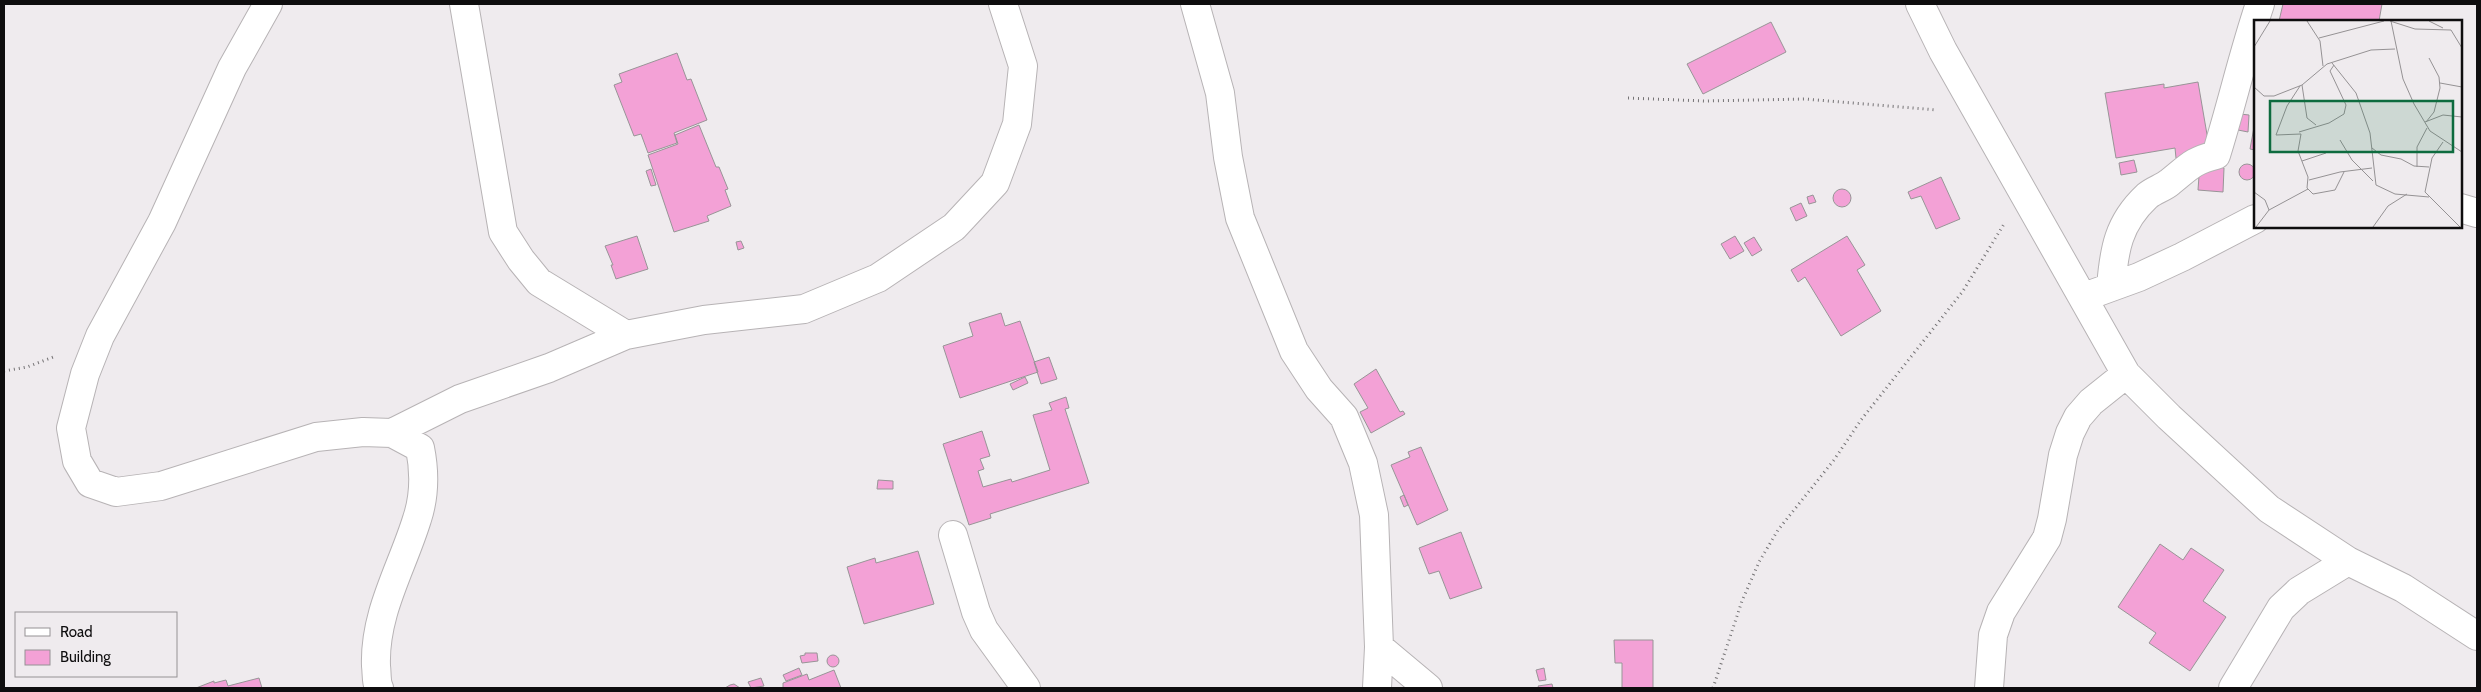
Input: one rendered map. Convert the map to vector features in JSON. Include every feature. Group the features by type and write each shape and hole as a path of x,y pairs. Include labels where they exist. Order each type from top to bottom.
{"street":[{"path":"268,4 232,68 162,222 100,336 85,374 71,428 77,461 90,483 116,492 161,486 316,437 363,432 392,433 420,448 425,474 418,518 389,592 377,633 376,649 379,688"},
{"path":"464,4 503,232 521,260 539,282 626,335"},
{"path":"392,433 460,399 549,368 626,335 704,320 804,309 878,278 954,227 995,183 1017,124 1023,66 1003,4"},
{"path":"1196,4 1220,92 1228,157 1240,218 1294,351 1319,389 1344,417 1363,462 1374,515 1379,647 1377,688"},
{"path":"1920,4 1943,52 2084,296 2126,374 2269,509 2348,561 2403,588 2477,636"},
{"path":"2254,20 2260,4"},
{"path":"2111,287 2114,250 2128,217 2148,195 2169,183 2197,160 2216,155 2230,111 2244,50 2254,21"},
{"path":"2461,208 2477,212"},
{"path":"2084,296 2111,287 2182,257 2254,220"},
{"path":"1989,688 1993,635 2001,612 2047,538 2063,455 2070,433 2078,416 2084,409 2126,374"},
{"path":"952,535 976,612 984,630 1026,688"},
{"path":"2233,688 2282,608 2299,591 2348,561"},
{"path":"1379,647 1428,688"}],"path":[{"path":"1628,98 1704,101 1806,99 1980,114"},
{"path":"1713,688 1742,601 1759,562 1773,538 1834,460 1861,420 1963,291 2024,191"},
{"path":"4,371 27,367 100,336"}],"building":[{"path":"2283,4 2382,4 2379,20 2279,20"},
{"path":"1771,22 1786,52 1703,94 1687,64"},
{"path":"677,53 687,80 691,79 707,120 674,133 677,143 648,153 641,134 634,136 614,85 622,82 619,74"},
{"path":"2198,82 2210,152 2176,158 2175,148 2116,158 2105,93 2164,84 2164,88"},
{"path":"2240,114 2249,115 2248,132 2238,130"},
{"path":"699,125 716,167 719,167 728,189 725,190 731,206 707,216 709,221 674,232 648,155 678,144 675,135"},
{"path":"2254,127 2254,150 2250,149"},
{"path":"2134,160 2137,172 2121,175 2119,163"},
{"path":"2200,162 2224,168 2223,192 2198,190"},
{"path":"2247,164 2253,166 2253,178 2247,180 2241,178 2239,172 2241,166"},
{"path":"651,169 656,185 651,186 646,171"},
{"path":"1941,177 1960,219 1936,229 1921,196 1911,199 1908,192"},
{"path":"1842,189 1848,192 1851,198 1848,204 1842,207 1836,204 1833,198 1836,192"},
{"path":"1813,195 1816,202 1809,204 1807,197"},
{"path":"1801,203 1807,216 1796,221 1790,208"},
{"path":"637,236 648,269 616,279 611,265 613,265 605,246"},
{"path":"1735,236 1744,251 1730,259 1721,244"},
{"path":"1847,236 1865,265 1857,270 1881,311 1841,336 1805,277 1798,282 1791,270"},
{"path":"1754,237 1762,250 1752,256 1744,243"},
{"path":"741,241 744,248 738,250 736,242"},
{"path":"1001,313 1005,326 1020,321 1038,372 960,398 943,346 973,336 969,323"},
{"path":"1049,357 1057,379 1041,384 1034,362"},
{"path":"1376,369 1400,412 1403,411 1405,414 1371,433 1360,412 1368,408 1354,384"},
{"path":"1025,377 1028,383 1013,390 1010,384"},
{"path":"1066,397 1069,408 1065,409 1089,483 990,514 991,518 969,525 943,444 982,431 990,456 980,459 984,469 978,471 983,487 1011,479 1012,482 1050,470 1033,415 1052,410 1049,403"},
{"path":"1421,447 1448,510 1417,525 1391,465 1410,457 1408,452"},
{"path":"878,480 893,481 893,489 877,489"},
{"path":"1404,495 1408,505 1404,507 1400,497"},
{"path":"1461,532 1482,588 1450,599 1439,571 1429,574 1419,548"},
{"path":"2160,544 2183,560 2191,548 2224,570 2203,601 2226,617 2190,671 2149,643 2156,633 2118,607"},
{"path":"918,551 934,604 864,624 847,567 875,558 876,563"},
{"path":"1614,640 1653,640 1653,688 1622,688 1622,663 1615,663"},
{"path":"805,653 817,653 818,661 802,663 800,656 805,655"},
{"path":"835,655 838,656 838,666 831,667 828,666 827,659 828,656"},
{"path":"799,668 802,675 786,681 783,675"},
{"path":"1544,668 1546,680 1539,681 1536,670"},
{"path":"834,670 841,688 783,688 783,683 807,674 809,680"},
{"path":"259,678 262,688 196,688 214,681 214,683 226,680 228,686"},
{"path":"761,678 764,686 751,688 748,682"},
{"path":"734,684 740,688 725,688 730,685"},
{"path":"1552,684 1553,688 1539,688 1538,686"}]}
